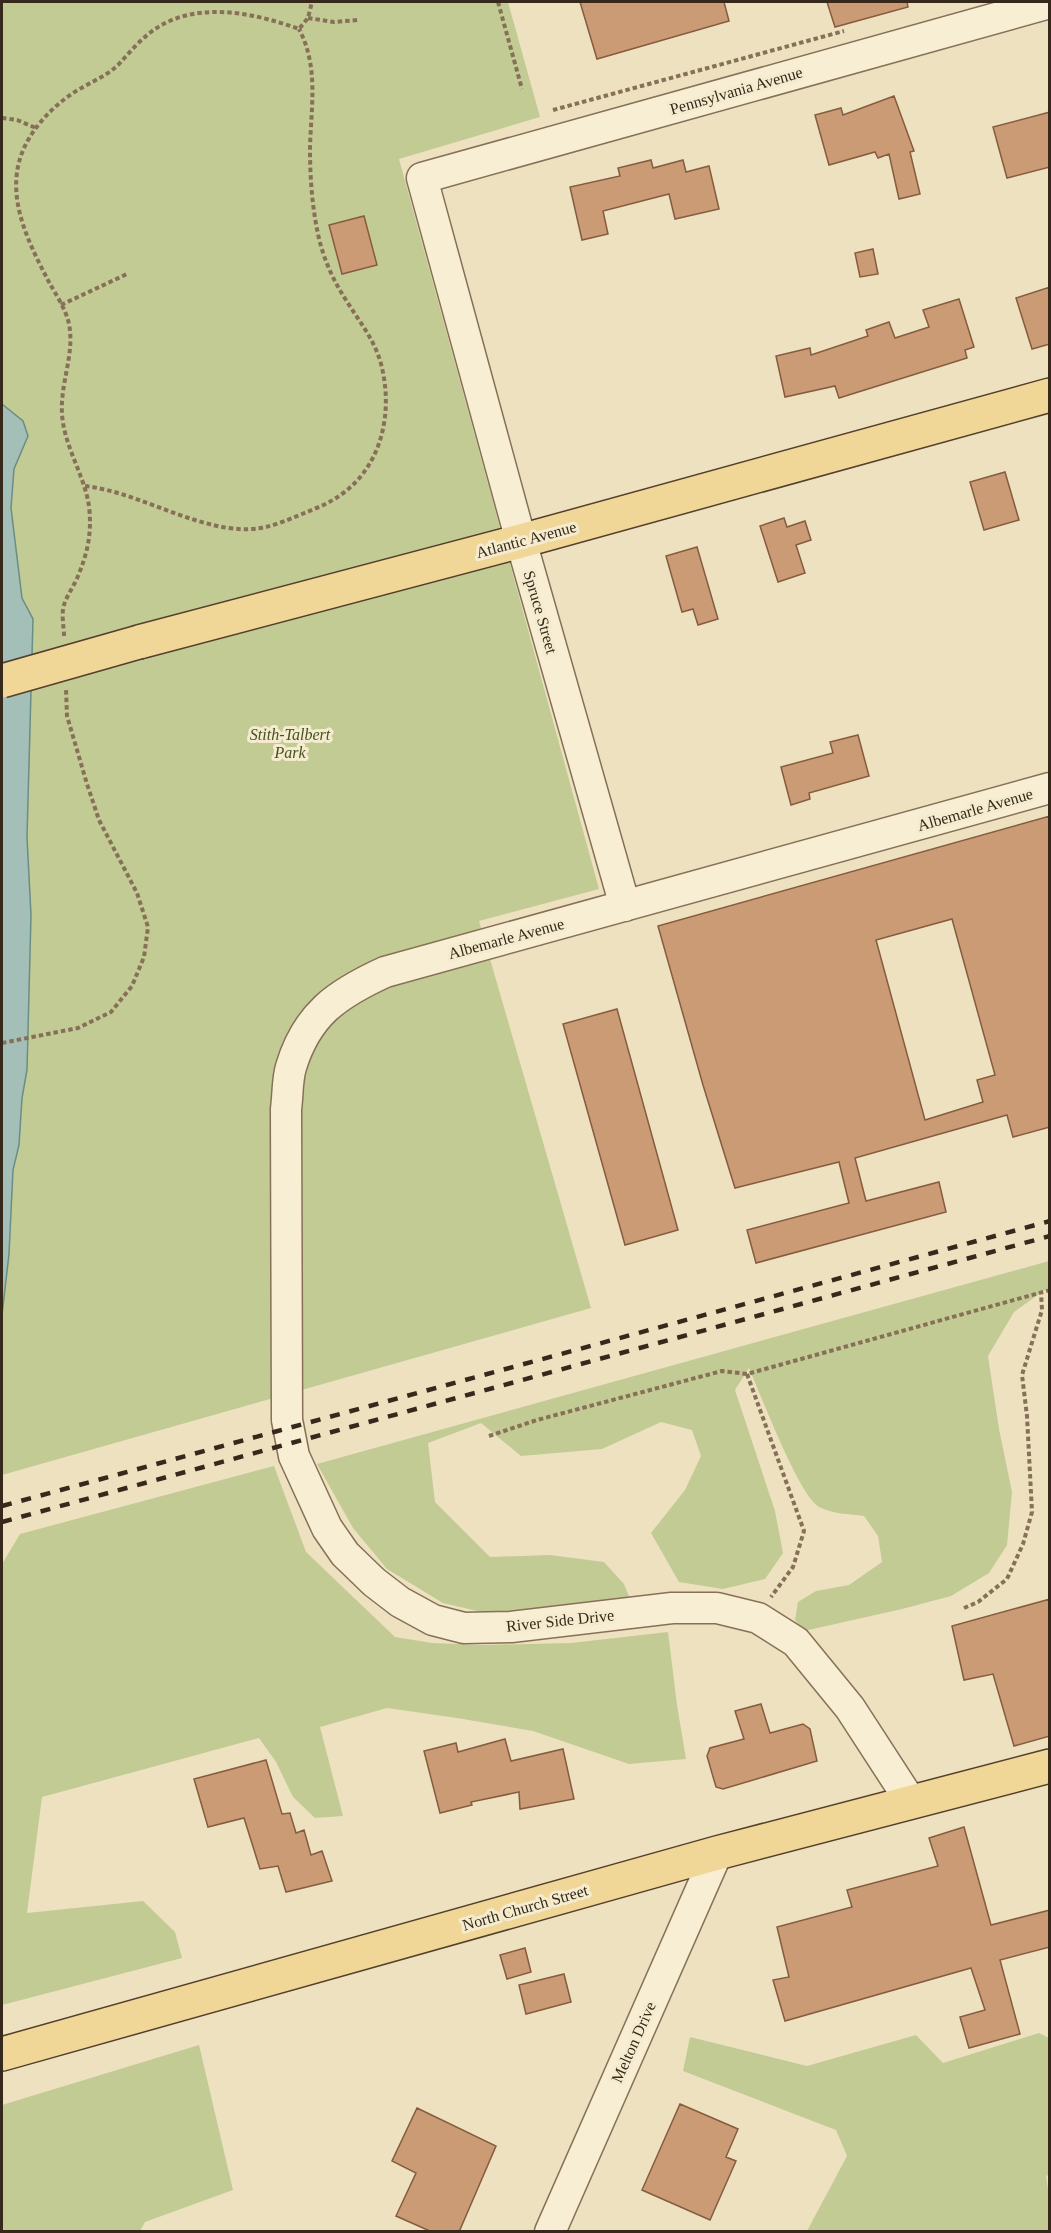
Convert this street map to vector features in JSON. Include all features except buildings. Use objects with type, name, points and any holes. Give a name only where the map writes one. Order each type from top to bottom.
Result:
[{"type":"main road","name":"Atlantic Avenue","points":[[2,681],[1050,395]]},
{"type":"main road","name":"North Church Street","points":[[2,2054],[717,1853],[1050,1766]]},
{"type":"street","name":"Pennsylvania Avenue","points":[[422,178],[1050,3]]},
{"type":"street","name":"Spruce Street","points":[[422,178],[521,541],[625,906]]},
{"type":"street","name":"Albemarle Avenue","points":[[286,1366],[286,1109],[291,1069],[302,1039],[314,1021],[344,993],[386,972],[1050,788]]},
{"type":"street","name":"River Side Drive","points":[[286,1366],[287,1420],[294,1456],[303,1480],[327,1528],[345,1554],[374,1582],[400,1602],[433,1620],[464,1628],[511,1627],[672,1608],[717,1608],[758,1618],[796,1642],[850,1708],[911,1802]]},
{"type":"street","name":"Melton Drive","points":[[550,2232],[717,1853]]},
{"type":"path","points":[[299,29],[308,18],[312,2]]},
{"type":"path","points":[[498,2],[522,88]]},
{"type":"path","points":[[64,639],[63,606],[78,576],[91,540],[89,506],[69,447],[62,416],[62,388],[70,352],[69,324],[27,235],[16,204],[15,176],[26,143],[46,115],[73,93],[112,71],[152,31],[173,19],[198,12],[225,11],[284,23],[299,29],[307,44],[314,93],[311,182],[318,234],[333,279],[376,346],[382,368],[386,418],[378,447],[363,476],[339,496],[274,525],[254,530],[226,527],[186,518],[108,489],[84,486]]},
{"type":"path","points":[[308,18],[334,22],[358,20]]},
{"type":"path","points":[[553,110],[849,30]]},
{"type":"path","points":[[2,118],[17,120],[36,128]]},
{"type":"path","points":[[61,305],[127,274]]},
{"type":"path","points":[[2,1043],[78,1028],[111,1012],[132,986],[144,957],[148,927],[137,893],[99,820],[67,716],[66,683]]},
{"type":"path","points":[[489,1436],[537,1420],[722,1371],[747,1374],[1050,1290]]},
{"type":"path","points":[[964,1608],[978,1602],[1007,1579],[1023,1544],[1032,1512],[1027,1416],[1022,1375],[1042,1310],[1041,1293]]},
{"type":"path","points":[[747,1374],[804,1531],[793,1567],[776,1592],[749,1616]]},
{"type":"green space","name":"Stith-Talbert Park","points":[[2,2],[508,2],[540,117],[399,159],[599,889],[479,921],[591,1308],[2,1475],[2,1315],[9,1254],[13,1170],[19,1145],[22,1098],[27,1070],[31,915],[27,837],[33,619],[22,598],[11,508],[14,469],[28,436],[10,410],[2,404]]},
{"type":"green space","points":[[1049,1261],[1049,1287],[1014,1312],[988,1356],[999,1429],[1012,1492],[1007,1545],[989,1573],[951,1596],[804,1631],[795,1620],[798,1602],[816,1591],[849,1585],[882,1562],[878,1536],[864,1516],[830,1511],[819,1507],[811,1499],[791,1465],[749,1368],[735,1390],[775,1511],[783,1553],[765,1579],[723,1589],[679,1582],[651,1533],[685,1490],[701,1456],[692,1430],[661,1422],[602,1449],[521,1456],[481,1423],[428,1443],[435,1502],[490,1557],[550,1555],[604,1562],[624,1584],[632,1604],[503,1617],[443,1603],[387,1569],[353,1528],[317,1464]]},
{"type":"green space","points":[[274,1466],[306,1552],[395,1637],[432,1643],[481,1645],[571,1643],[668,1632],[686,1759],[629,1764],[533,1731],[387,1708],[320,1727],[343,1816],[315,1818],[293,1797],[276,1762],[259,1738],[42,1797],[27,1913],[143,1901],[175,1932],[182,1958],[2,2005],[2,1564],[20,1534]]},
{"type":"green space","points":[[1039,2033],[1049,2038],[1050,2174],[1046,2176],[1049,2195],[1049,2231],[807,2231],[847,2156],[836,2130],[683,2071],[690,2037],[807,2066],[916,2035],[943,2063]]},
{"type":"green space","points":[[199,2045],[233,2190],[145,2222],[140,2231],[2,2231],[2,2105]]},
{"type":"water","points":[[2,404],[23,421],[28,436],[14,469],[11,508],[22,598],[33,619],[27,837],[31,915],[27,1070],[22,1098],[19,1145],[13,1170],[9,1254],[2,1315]]},
{"type":"railway","points":[[2,1506],[1050,1221]]},
{"type":"railway","points":[[2,1522],[1050,1236]]}]
